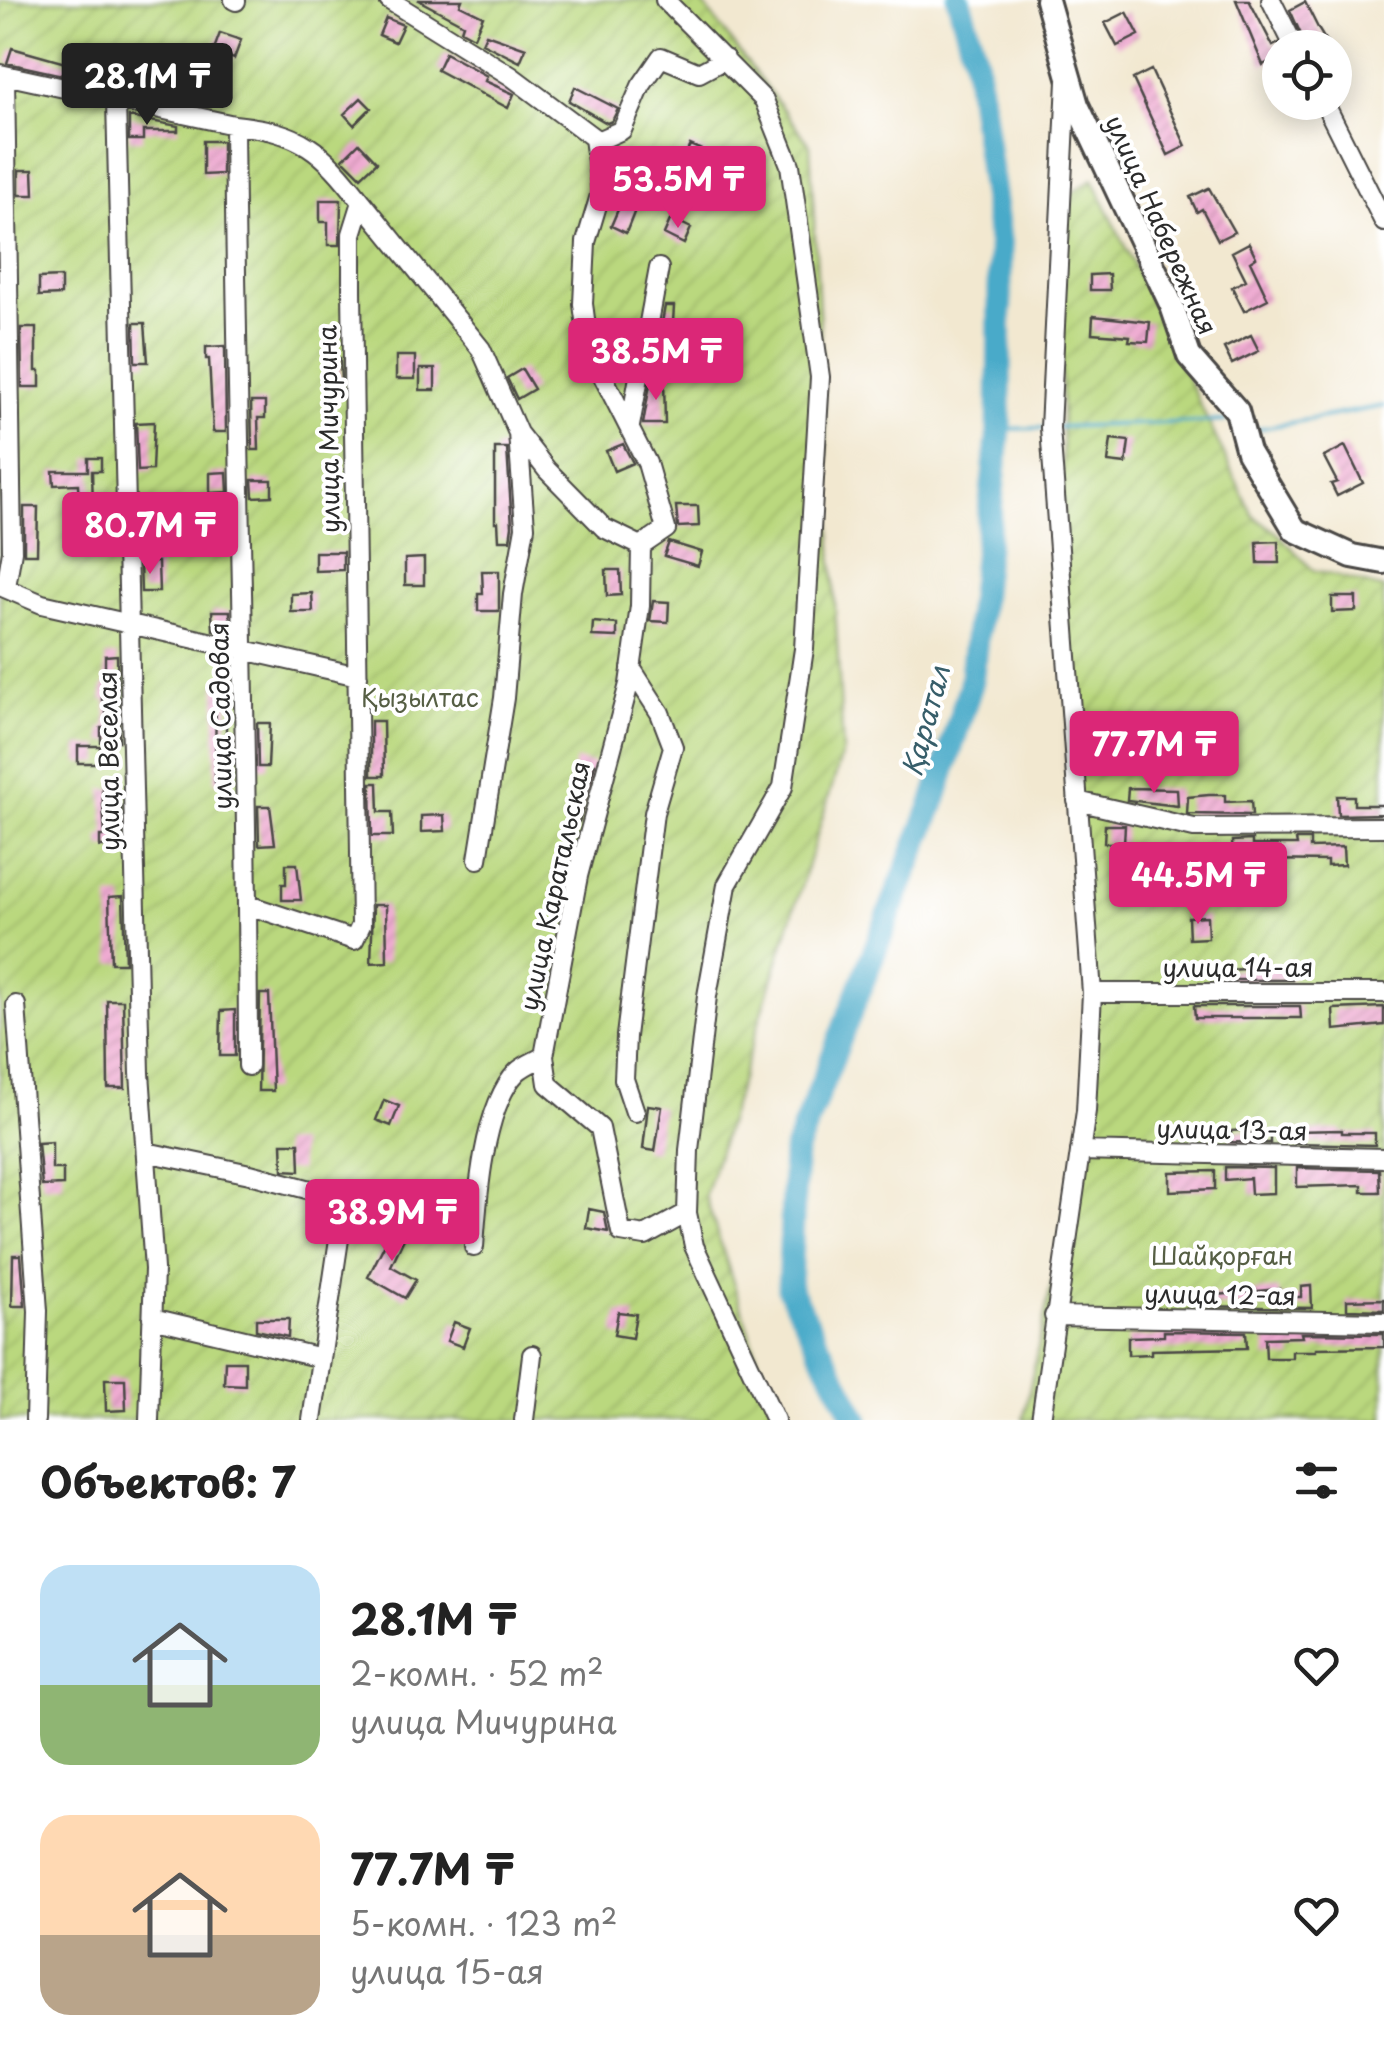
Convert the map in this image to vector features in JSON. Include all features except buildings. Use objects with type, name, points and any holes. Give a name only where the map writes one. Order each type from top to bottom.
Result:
[{"type":"street","points":[[358,676],[42,604],[3,586],[12,550],[2,75],[234,125],[274,129],[306,143],[341,176],[481,350],[518,433],[547,470],[604,528],[641,546],[666,529],[647,462],[589,349],[583,304],[586,242],[601,192],[594,138],[511,76],[389,0]]},
{"type":"street","points":[[665,0],[764,100],[790,164],[820,377],[804,650],[789,748],[782,787],[727,885],[707,996],[689,1150],[687,1213],[694,1246],[774,1420]]},
{"type":"street","name":"улица Набережная","points":[[1047,0],[1077,106],[1172,306],[1189,356],[1238,411],[1248,452],[1295,530],[1352,556],[1384,562]]},
{"type":"street","points":[[1271,0],[1286,30]]},
{"type":"street","points":[[595,142],[622,130],[641,86],[661,58],[699,73],[725,59]]},
{"type":"street","points":[[1042,1420],[1091,1047],[1092,993],[1050,408],[1068,65]]},
{"type":"street","name":"улица Веселая","points":[[116,101],[140,1073],[154,1269],[148,1420]]},
{"type":"street","points":[[1333,120],[1384,222]]},
{"type":"street","name":"улица Садовая","points":[[234,125],[238,473],[246,650],[248,1066]]},
{"type":"street","name":"улица Мичурина","points":[[248,905],[354,940],[361,925],[352,234],[362,202]]},
{"type":"street","points":[[630,426],[659,268]]},
{"type":"street","points":[[478,860],[504,698],[524,526],[518,433]]},
{"type":"street","name":"улица Каратальская","points":[[544,1056],[578,876],[631,668],[640,606],[641,546]]},
{"type":"street","points":[[631,668],[660,713],[674,746],[654,813],[626,1036],[624,1078],[636,1112]]},
{"type":"street","points":[[1077,801],[1194,828],[1384,827]]},
{"type":"street","name":"улица 14-ая","points":[[1092,993],[1384,994]]},
{"type":"street","points":[[16,1005],[38,1311],[35,1420]]},
{"type":"street","points":[[474,1247],[480,1174],[500,1100],[517,1071],[544,1056],[548,1084],[600,1128],[621,1232],[645,1236],[687,1213]]},
{"type":"street","name":"улица 13-ая","points":[[1080,1151],[1384,1158]]},
{"type":"street","points":[[146,1152],[345,1200],[312,1420]]},
{"type":"street","name":"улица 12-ая","points":[[1054,1316],[1384,1322]]},
{"type":"street","points":[[152,1318],[321,1358]]},
{"type":"street","points":[[524,1420],[532,1356]]},
{"type":"green space","name":"Қызылтас","points":[[0,0],[700,0],[810,145],[843,751],[705,1196],[778,1420],[0,1420]]},
{"type":"green space","name":"Шайқорған","points":[[1093,179],[1253,516],[1276,532],[1313,570],[1384,589],[1384,1420],[1023,1420],[1096,1070],[1065,650],[1059,202]]},
{"type":"waterway","name":"Қаратал","points":[[857,1420],[789,1289],[795,1152],[934,801],[971,684],[999,429],[1000,247],[975,57],[959,0]]},
{"type":"waterway","points":[[1257,429],[1384,406]]},
{"type":"waterway","points":[[1055,427],[1225,421]]},
{"type":"waterway","points":[[999,429],[1046,428]]}]
